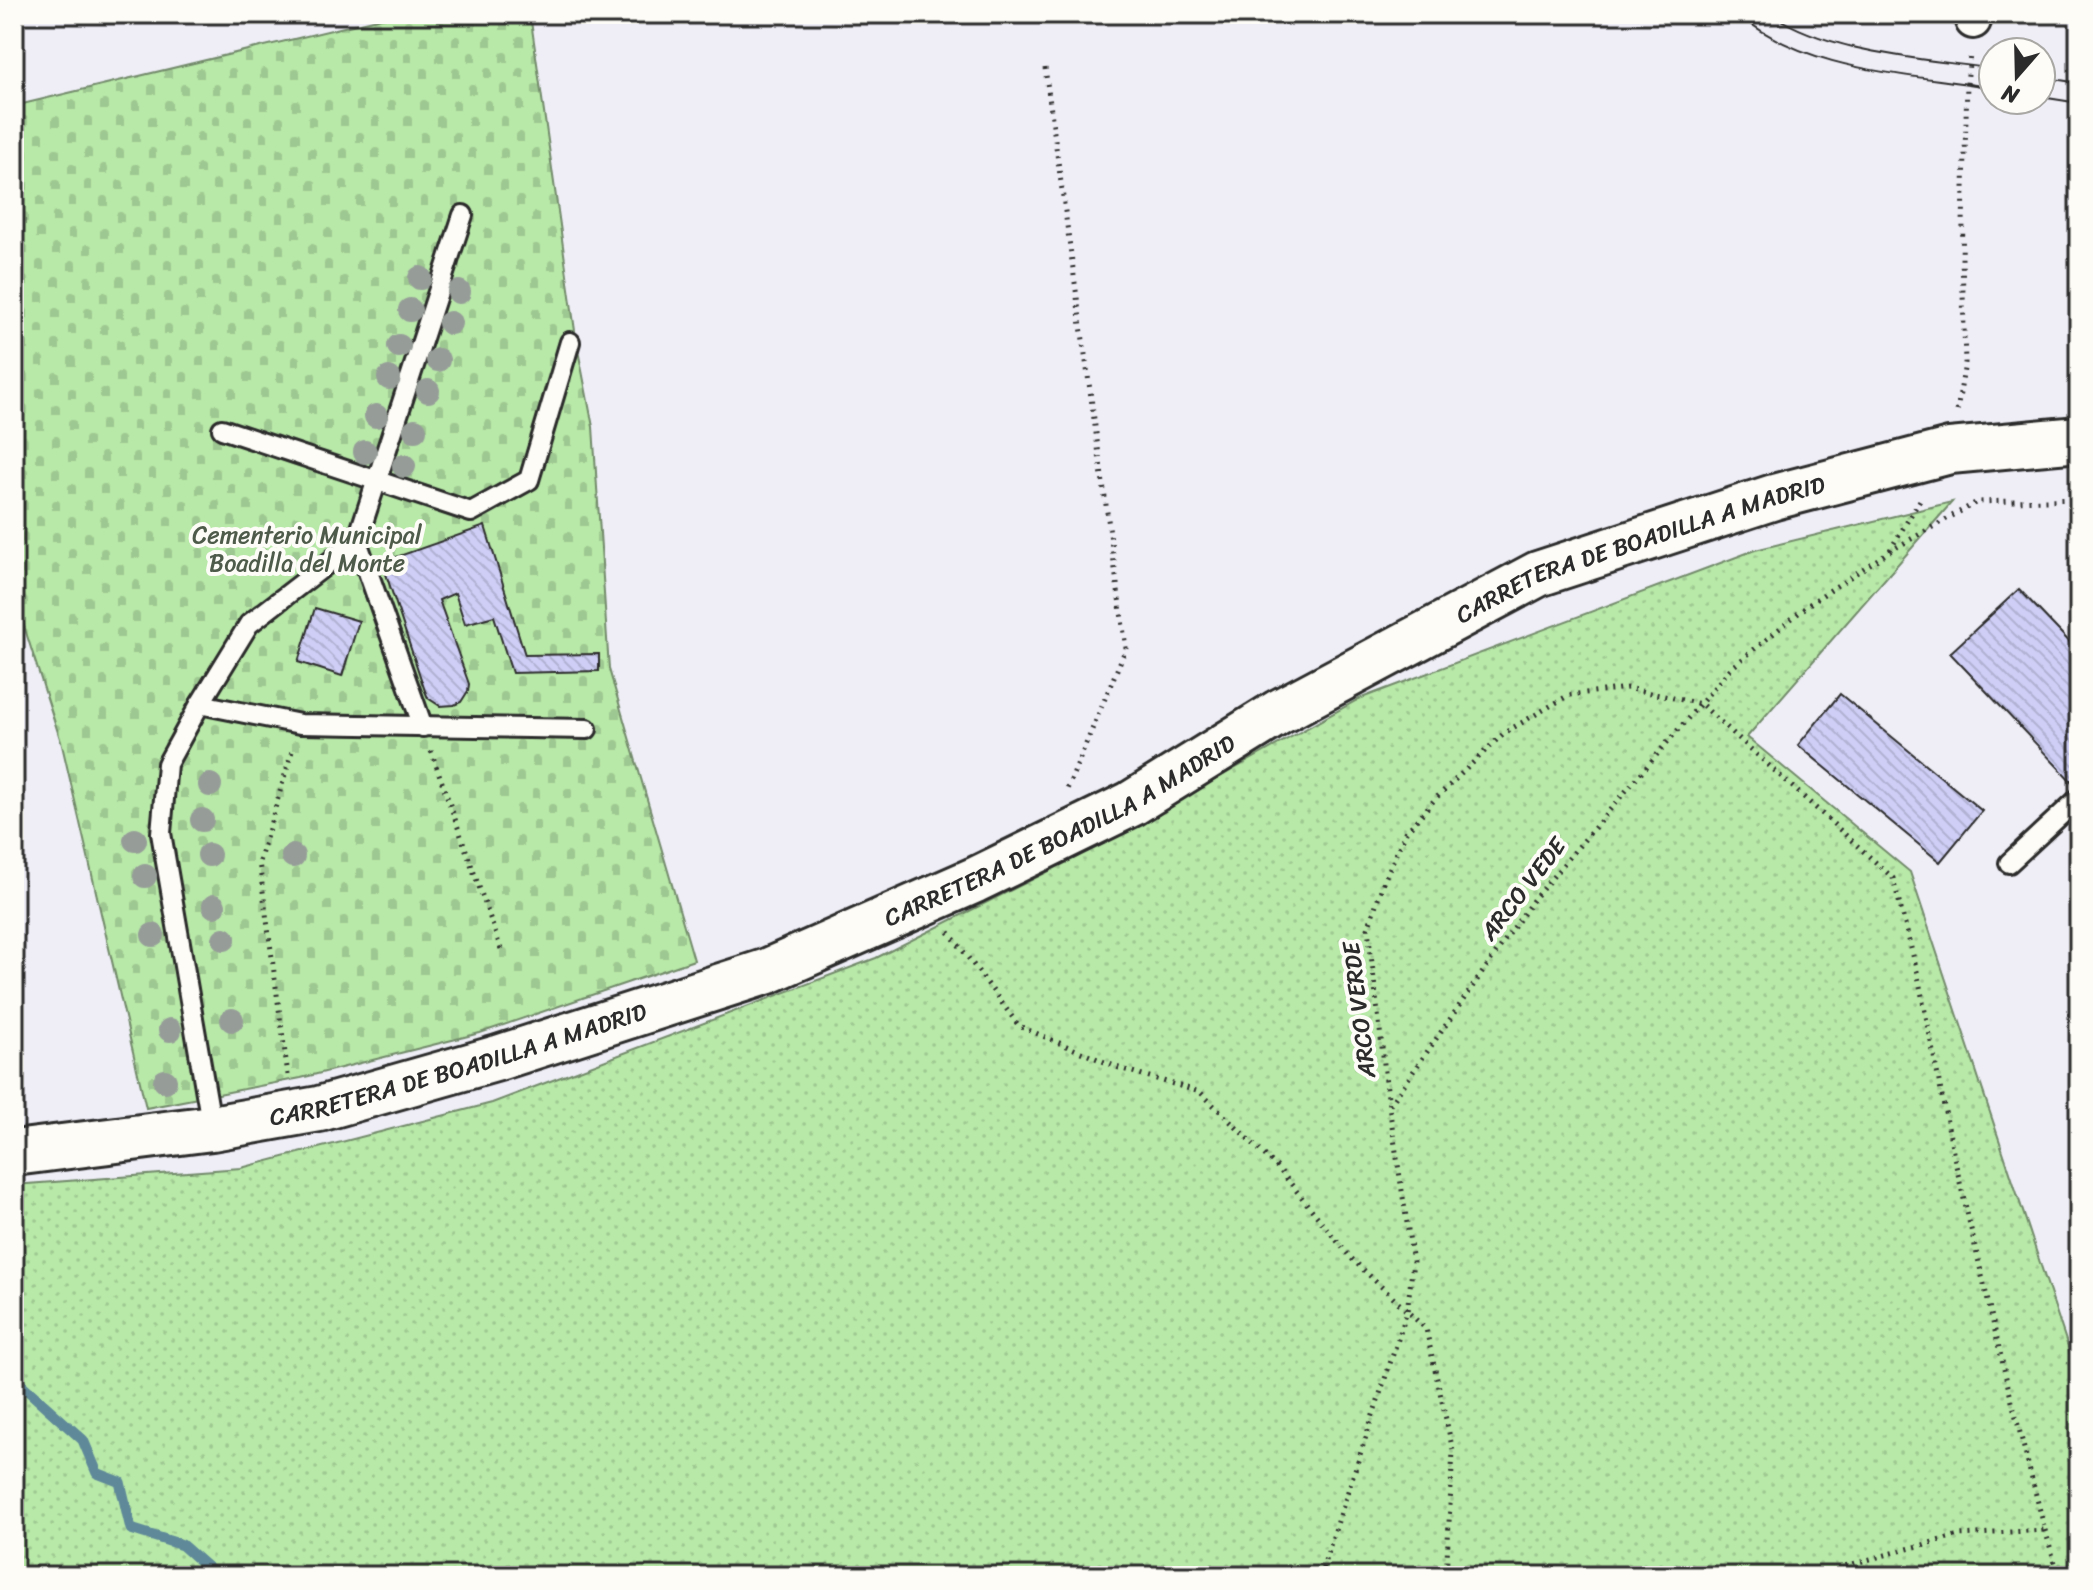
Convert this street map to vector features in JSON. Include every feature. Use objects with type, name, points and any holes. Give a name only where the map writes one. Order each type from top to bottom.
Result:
[{"type":"street","name":"CARRETERA DE BOADILLA A MADRID","points":[[14,1153],[212,1128],[319,1109],[498,1058],[768,971],[1042,848],[1131,804],[1279,712],[1538,574],[1774,497],[1950,451],[2079,439]]},
{"type":"lane","points":[[212,1128],[161,833],[167,764],[249,624],[357,541],[463,215]]},
{"type":"lane","points":[[222,429],[471,512],[529,480],[570,342]]},
{"type":"lane","points":[[357,541],[423,727]]},
{"type":"lane","points":[[200,704],[300,724],[587,729]]},
{"type":"lane","points":[[2009,863],[2079,798]]},
{"type":"path","points":[[1950,451],[1965,363],[1962,258],[1967,84],[1974,18]]},
{"type":"path","points":[[1042,848],[1126,648],[1045,68]]},
{"type":"path","points":[[2059,1576],[2008,1386],[1954,1157],[1917,971],[1893,878],[1701,704],[1729,670],[1812,602],[1890,551],[1977,502],[2079,499]]},
{"type":"path","name":"ARCO VERDE","points":[[1320,1576],[1407,1312],[1413,1262],[1389,1106],[1368,929],[1383,883],[1406,832],[1436,798],[1504,733],[1569,695],[1627,688],[1701,704]]},
{"type":"path","name":"ARCO VEDE","points":[[1389,1106],[1533,900],[1701,704]]},
{"type":"path","points":[[293,1114],[259,862],[300,724]]},
{"type":"path","points":[[423,727],[502,952]]},
{"type":"path","points":[[946,928],[1019,1026],[1119,1068],[1200,1092],[1278,1168],[1350,1257],[1426,1329],[1453,1451],[1446,1576]]},
{"type":"path","points":[[1838,1576],[1841,1567],[1959,1535],[2045,1530]]},
{"type":"green space","name":"Cementerio Municipal Boadilla del Monte","points":[[398,14],[530,14],[577,345],[593,427],[609,669],[694,960],[480,1033],[301,1078],[146,1108],[62,745],[14,595],[14,106]]},
{"type":"green space","points":[[1952,502],[1747,737],[1910,872],[2079,1380],[2079,1576],[14,1576],[14,1185],[241,1168],[492,1103],[876,958],[1075,858],[1359,699],[1755,550]]},
{"type":"building","points":[[485,526],[525,655],[599,654],[599,671],[512,673],[494,616],[465,624],[455,593],[439,600],[469,684],[461,702],[440,706],[428,698],[425,691],[382,562]]},
{"type":"building","points":[[2019,589],[2079,652],[2079,779],[2074,784],[1950,653]]},
{"type":"building","points":[[315,608],[359,621],[342,676],[298,662]]},
{"type":"building","points":[[1840,694],[1982,811],[1940,862],[1798,745]]},
{"type":"waterway","points":[[14,1378],[83,1440],[97,1473],[120,1482],[131,1529],[182,1545],[217,1576]]},
{"type":"tram line","points":[[1738,14],[1766,34],[1827,59],[1893,74],[1977,86]]},
{"type":"tram line","points":[[1771,14],[1821,38],[1849,46],[1977,67]]},
{"type":"tram line","points":[[2057,80],[2079,83]]},
{"type":"tram line","points":[[2057,100],[2079,103]]}]
